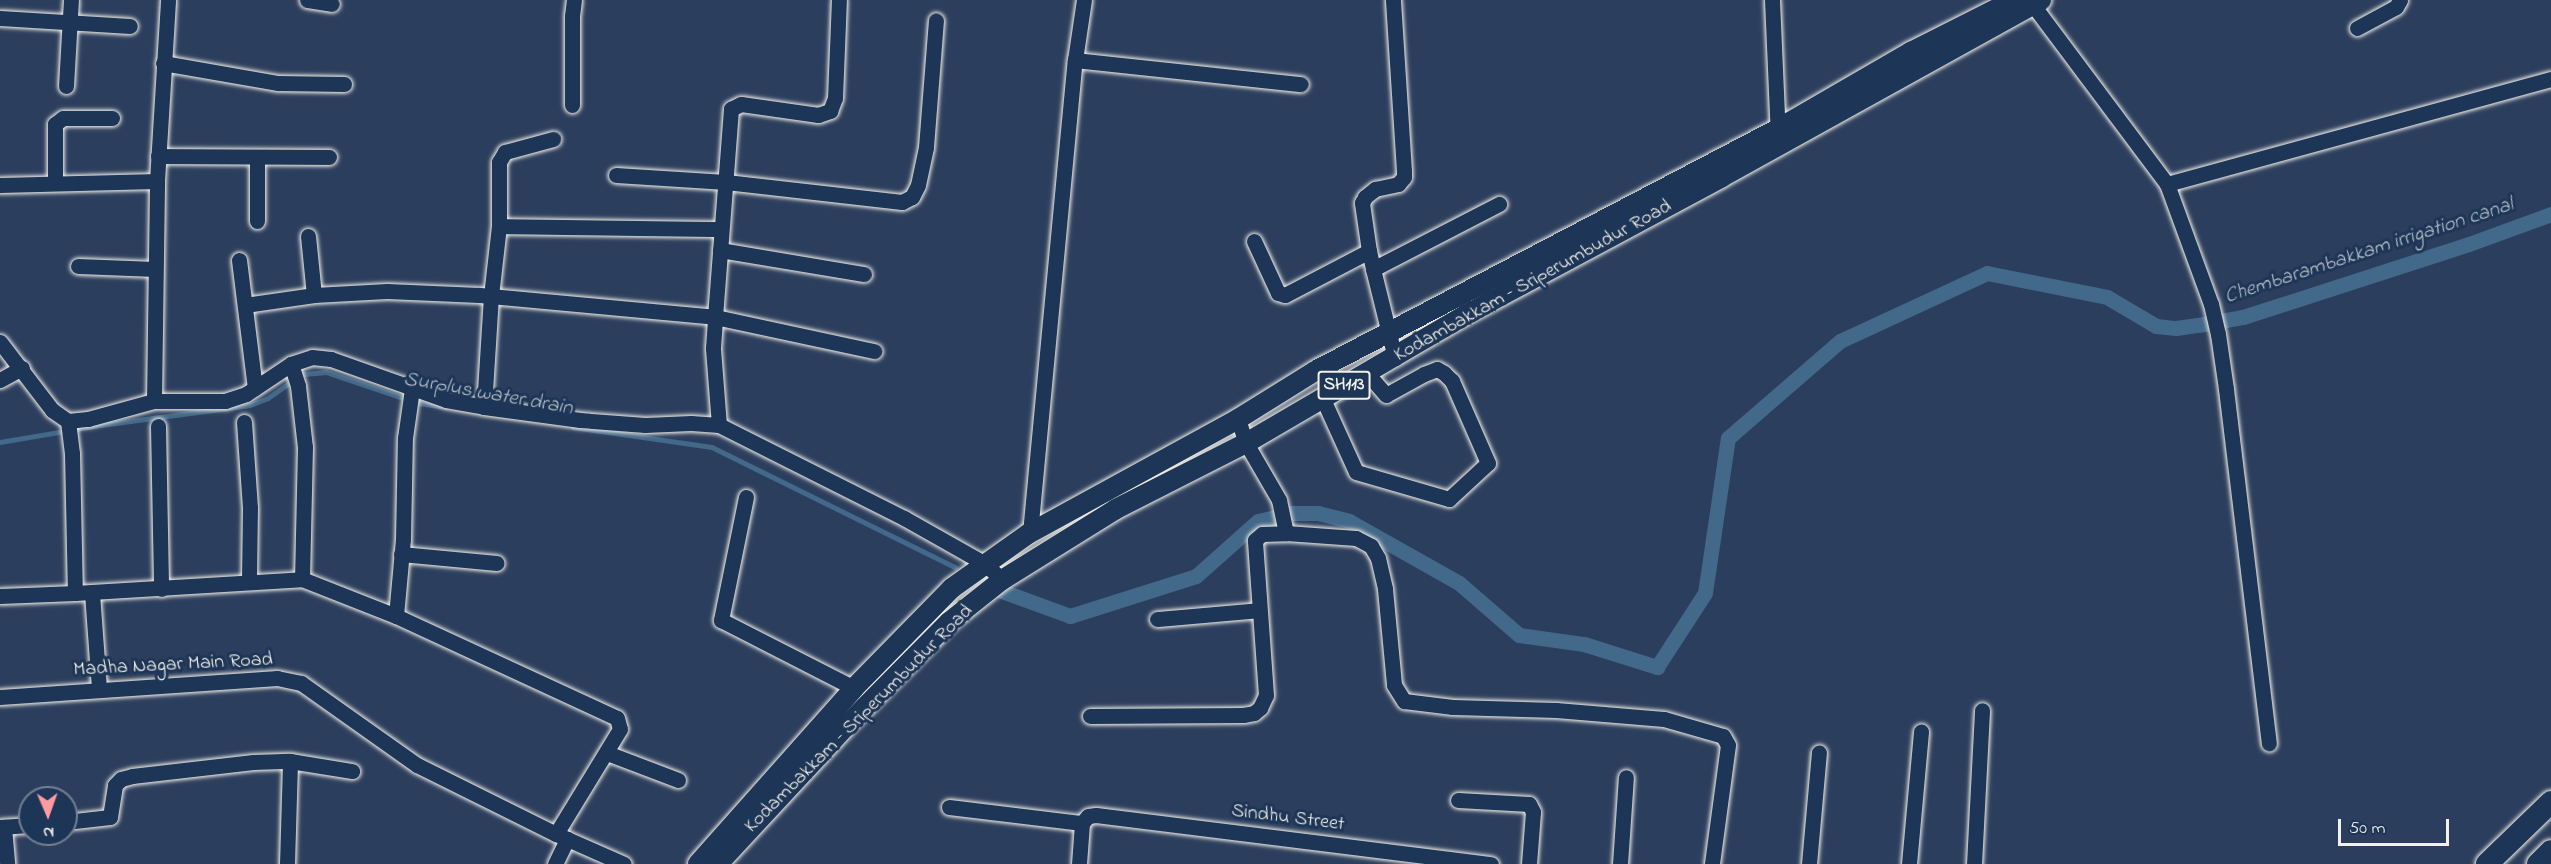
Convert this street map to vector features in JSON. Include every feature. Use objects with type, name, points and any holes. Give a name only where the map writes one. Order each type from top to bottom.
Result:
[{"type":"highway","points":[[2487,864],[2551,802]]},
{"type":"highway","points":[[2538,864],[2551,851]]},
{"type":"main road","name":"Kodambakkam – Sriperumbudur Road","points":[[699,864],[854,688],[952,588],[984,563],[1030,533],[1238,419],[1315,371],[1778,136],[2031,1]]},
{"type":"main road","name":"Kodambakkam – Sriperumbudur Road","points":[[718,864],[847,725],[949,622],[1002,579],[1116,509],[1246,443],[1467,314],[1722,177],[1778,136]]},
{"type":"street","points":[[66,86],[71,0]]},
{"type":"street","points":[[154,401],[157,181],[168,0]]},
{"type":"street","points":[[307,0],[332,4]]},
{"type":"street","points":[[572,105],[574,0]]},
{"type":"street","points":[[719,425],[713,348],[730,115],[735,105],[818,115],[830,111],[833,106],[839,0]]},
{"type":"street","points":[[1030,533],[1075,60],[1084,0]]},
{"type":"street","points":[[1393,0],[1404,177],[1398,184],[1375,189],[1365,197],[1362,203],[1369,251],[1395,358]]},
{"type":"street","points":[[1767,0],[1772,0],[1778,136]]},
{"type":"street","points":[[2357,28],[2396,8],[2400,0]]},
{"type":"street","points":[[2031,1],[2167,184],[2211,304],[2218,334],[2269,743]]},
{"type":"street","points":[[0,18],[130,26]]},
{"type":"street","points":[[616,175],[726,182],[902,202],[912,197],[918,185],[926,147],[936,20]]},
{"type":"street","points":[[1075,60],[1301,84]]},
{"type":"street","points":[[163,63],[278,83],[344,84]]},
{"type":"street","points":[[2167,184],[2551,79]]},
{"type":"street","points":[[55,183],[56,123],[63,118],[112,118]]},
{"type":"street","points":[[484,407],[491,296],[499,226],[498,171],[501,156],[505,152],[553,139]]},
{"type":"street","points":[[158,156],[329,157]]},
{"type":"street","points":[[257,158],[257,221]]},
{"type":"street","points":[[0,185],[157,181]]},
{"type":"street","points":[[1373,269],[1499,204]]},
{"type":"street","points":[[499,226],[722,229]]},
{"type":"street","points":[[308,236],[314,296]]},
{"type":"street","points":[[1254,241],[1278,293],[1282,295],[1369,251]]},
{"type":"street","points":[[720,250],[864,274]]},
{"type":"street","points":[[239,260],[255,388]]},
{"type":"street","points":[[78,266],[155,269]]},
{"type":"street","points":[[245,305],[314,296],[387,291],[491,296],[715,316],[874,351]]},
{"type":"street","points":[[0,342],[22,368],[51,410],[69,428],[75,593]]},
{"type":"street","points":[[69,428],[88,419],[154,401],[225,401],[294,374],[312,357],[331,359],[411,397],[580,420],[645,425],[691,423],[719,425],[904,518],[984,563],[1002,579]]},
{"type":"street","points":[[0,380],[22,368]]},
{"type":"street","points":[[1322,397],[1356,472],[1449,499],[1488,463],[1452,381],[1444,373],[1437,369],[1386,395],[1367,373]]},
{"type":"street","points":[[294,374],[305,447],[302,579]]},
{"type":"street","points":[[396,616],[401,554],[405,438],[411,397]]},
{"type":"street","points":[[1238,419],[1246,443],[1279,500],[1285,529]]},
{"type":"street","points":[[244,422],[249,508],[249,580]]},
{"type":"street","points":[[158,426],[161,589]]},
{"type":"street","points":[[746,497],[721,620],[854,688]]},
{"type":"street","points":[[1090,716],[1254,713],[1260,708],[1266,695],[1255,540],[1262,534],[1285,529],[1356,538],[1371,546],[1378,558],[1384,589],[1394,685],[1404,701],[1453,707],[1556,710],[1664,718],[1723,736],[1728,746],[1712,864]]},
{"type":"street","points":[[401,554],[497,563]]},
{"type":"street","points":[[0,596],[92,593],[249,580],[302,579],[396,616],[613,714],[620,723],[620,729],[562,837],[555,864]]},
{"type":"street","points":[[92,593],[99,688]]},
{"type":"street","points":[[1157,619],[1259,610]]},
{"type":"street","name":"Madha Nagar Main Road","points":[[0,697],[99,688],[277,678],[301,683],[417,765],[562,837],[624,864]]},
{"type":"street","points":[[1974,864],[1982,710]]},
{"type":"street","points":[[1909,864],[1921,732]]},
{"type":"street","points":[[1809,864],[1819,752]]},
{"type":"street","points":[[607,753],[678,780]]},
{"type":"street","points":[[287,864],[290,761]]},
{"type":"street","points":[[78,821],[110,817],[115,785],[121,779],[253,762],[290,761],[351,771]]},
{"type":"street","points":[[1620,864],[1626,777]]},
{"type":"street","points":[[1458,801],[1529,804],[1533,812],[1529,864]]},
{"type":"street","points":[[949,807],[1083,824],[1079,864]]},
{"type":"street","name":"Sindhu Street","points":[[1083,824],[1088,816],[1096,815],[1491,864]]},
{"type":"street","points":[[7,864],[2,827],[18,826]]},
{"type":"waterway","name":"Chembarambakkam irrigation canal","points":[[996,589],[1070,616],[1196,576],[1258,521],[1292,513],[1318,513],[1349,521],[1459,583],[1519,635],[1584,644],[1657,667],[1705,593],[1728,438],[1840,341],[1987,273],[2107,297],[2156,326],[2176,328],[2243,317],[2469,244],[2551,214]]},
{"type":"waterway","name":"Surplus water drain","points":[[299,376],[326,372],[418,403],[446,407]]},
{"type":"waterway","name":"Surplus water drain","points":[[0,442],[101,425],[250,405],[268,398],[292,381]]},
{"type":"waterway","name":"Surplus water drain","points":[[573,427],[712,447],[955,567]]}]
